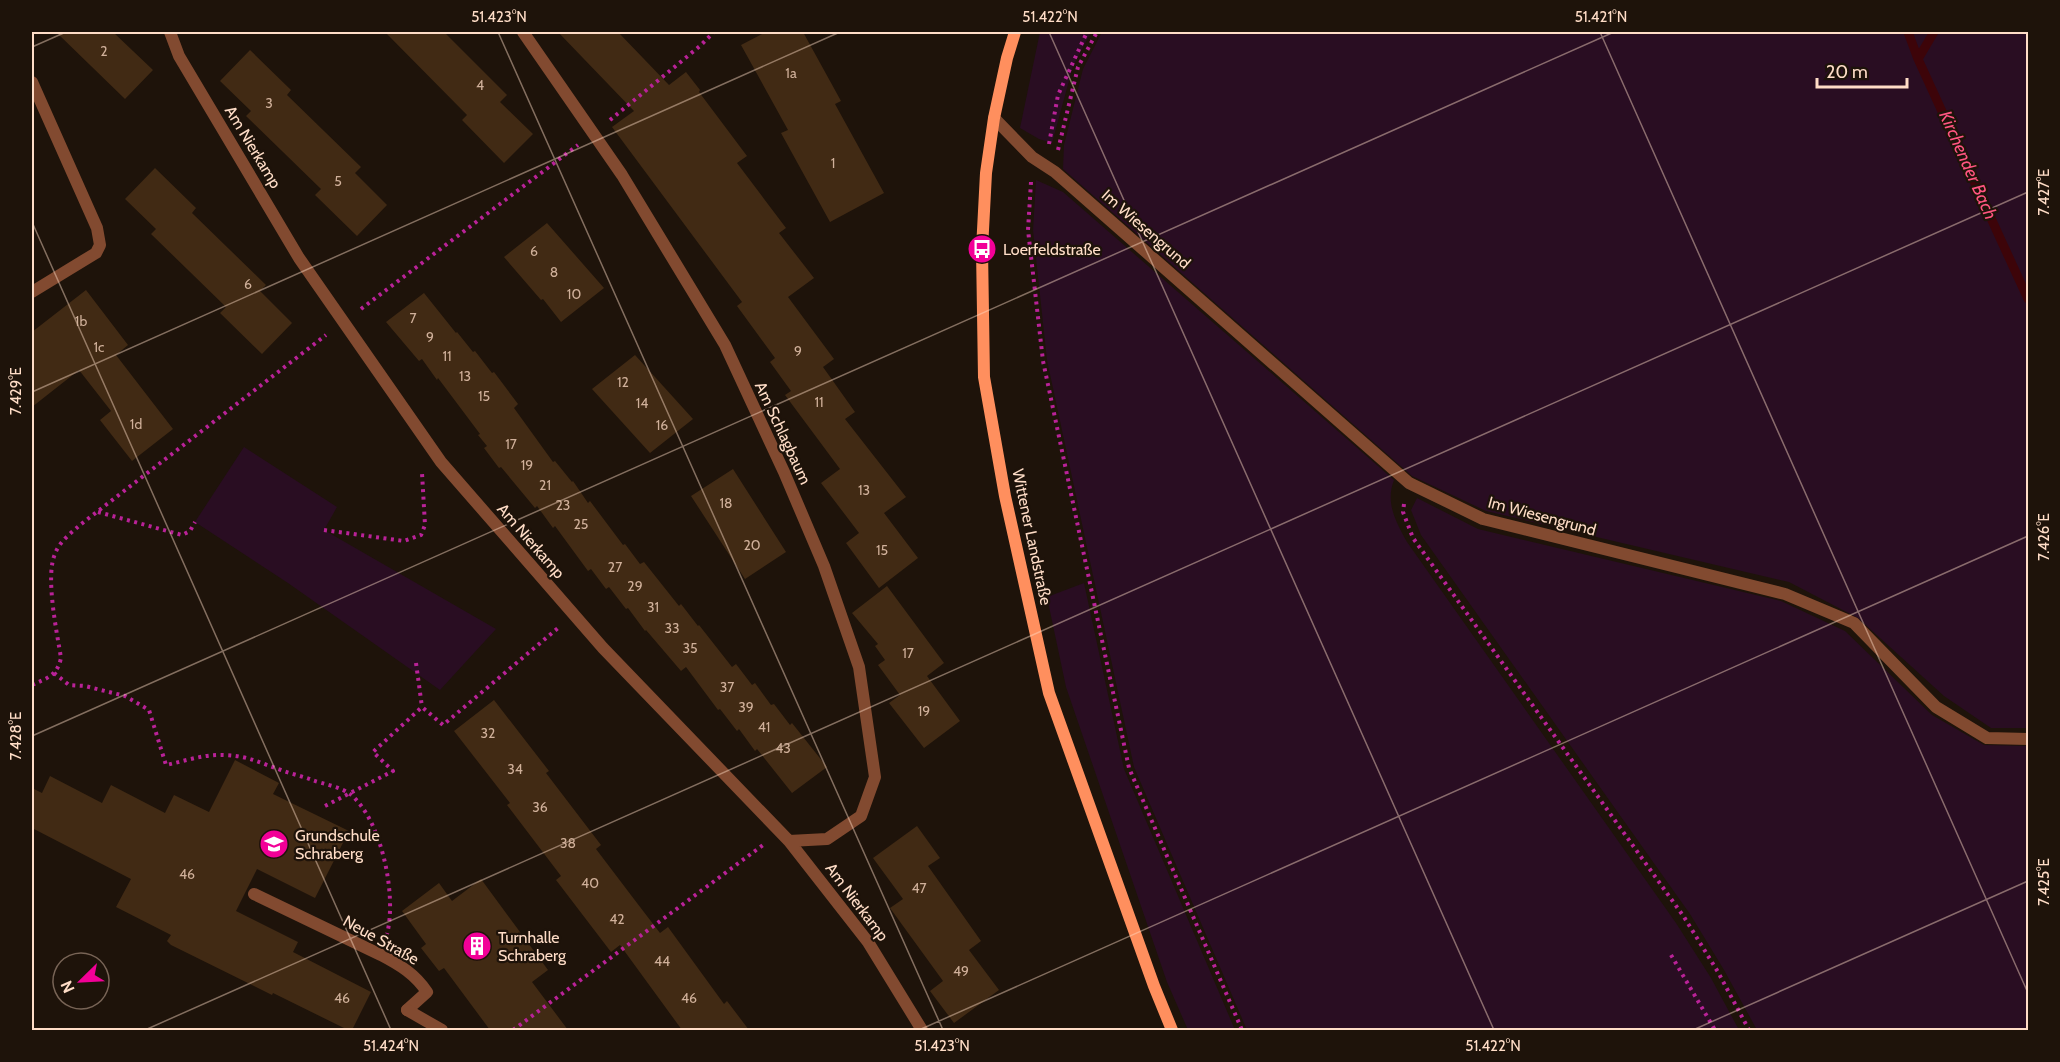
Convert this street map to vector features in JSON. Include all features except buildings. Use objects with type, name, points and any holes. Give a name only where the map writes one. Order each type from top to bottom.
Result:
[{"type":"main road","name":"Wittener Landstraße","points":[[1015,32],[994,118],[986,172],[982,249],[984,377],[1005,496],[1049,693],[1154,986],[1172,1030]]},
{"type":"street","name":"Am Nierkamp","points":[[170,32],[179,56],[299,258],[441,462],[573,615],[785,836],[868,942],[922,1030]]},
{"type":"street","name":"Am Schlagbaum","points":[[524,32],[622,175],[725,345],[784,472],[824,566],[859,667],[875,777],[861,816],[827,839],[785,836]]},
{"type":"street","points":[[32,82],[97,228],[100,245],[96,253],[32,292]]},
{"type":"street","name":"Im Wiesengrund","points":[[994,118],[1032,157],[1050,168],[1409,483],[1483,519],[1785,594],[1854,622],[1936,707],[1987,738],[2028,739]]},
{"type":"street","name":"Neue Straße","points":[[254,894],[400,965],[417,978],[427,992],[407,1010],[442,1030]]},
{"type":"path","points":[[1050,168],[1058,95],[1087,32]]},
{"type":"path","points":[[1050,168],[1078,67],[1096,32]]},
{"type":"path","points":[[1032,157],[1028,230],[1043,361],[1129,768],[1242,1030]]},
{"type":"path","points":[[324,530],[404,541],[421,535],[425,525],[422,477],[425,439]]},
{"type":"path","points":[[1409,483],[1404,493],[1404,512],[1413,538],[1684,917],[1718,972],[1749,1030]]},
{"type":"path","points":[[98,512],[182,535],[190,531],[195,522]]},
{"type":"path","points":[[416,663],[422,707],[443,725],[573,615]]},
{"type":"path","points":[[54,673],[69,685],[85,686],[125,696],[149,710],[166,765],[192,758],[223,755],[253,758],[279,770],[349,793],[365,811],[380,839],[387,876],[391,920],[381,956]]},
{"type":"path","points":[[325,806],[393,771],[373,752],[422,707]]},
{"type":"path","points":[[513,1030],[785,836]]},
{"type":"path","points":[[1671,954],[1715,1030]]},
{"type":"shaded area","points":[[1040,32],[1091,32],[1073,66],[1052,143],[1039,139],[1020,128]]},
{"type":"shaded area","points":[[1102,32],[2028,32],[2028,728],[1991,728],[1944,696],[1858,618],[1789,582],[1486,511],[1412,476],[1063,169],[1064,145],[1083,69]]},
{"type":"shaded area","points":[[1036,180],[1063,192],[1394,480],[1391,504],[1407,542],[1676,923],[1711,978],[1739,1030],[1247,1030],[1134,767],[1047,360],[1033,230]]},
{"type":"shaded area","points":[[244,447],[337,507],[324,530],[496,629],[440,690],[288,583],[195,522]]},
{"type":"shaded area","points":[[1417,498],[1478,529],[1781,601],[1845,631],[1932,715],[1984,745],[2028,746],[2028,1030],[1757,1030],[1690,914],[1421,535],[1411,510]]},
{"type":"shaded area","points":[[1084,583],[1124,769],[1235,1030],[1188,1030],[1167,982],[1066,687],[1047,597]]},
{"type":"waterway","name":"Kirchender Bach","points":[[1908,32],[1918,59],[2028,299]]},
{"type":"waterway","points":[[1918,59],[1934,32]]},
{"type":"place","name":"Loerfeldstraße","points":[[982,249]]},
{"type":"place","name":"Grundschule Schraberg","points":[[274,844]]},
{"type":"place","name":"Turnhalle Schraberg","points":[[477,946]]}]
